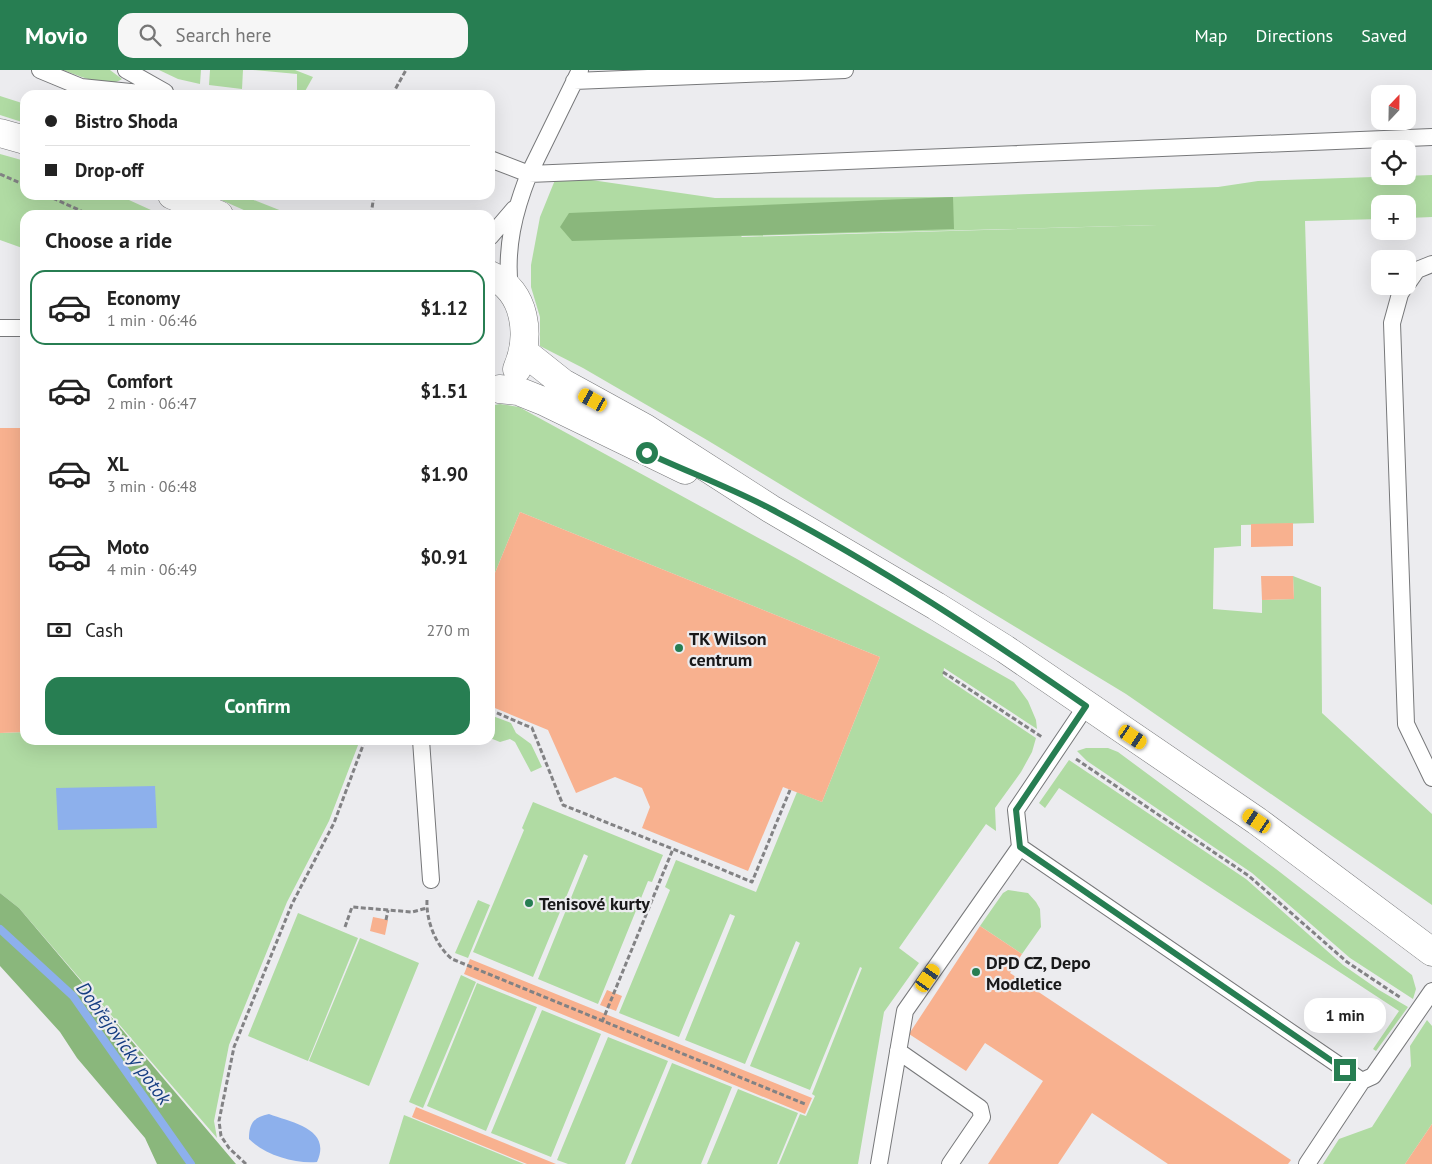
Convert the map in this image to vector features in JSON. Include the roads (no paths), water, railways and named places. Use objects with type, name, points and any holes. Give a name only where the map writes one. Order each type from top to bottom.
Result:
[{"type":"main road","points":[[0,133],[20,139]]},
{"type":"main road","points":[[176,200],[194,210]]},
{"type":"main road","points":[[184,200],[208,210]]},
{"type":"main road","points":[[495,392],[515,372],[524,352],[526,329],[521,309],[500,283]]},
{"type":"main road","points":[[524,352],[563,383],[645,428],[771,509],[936,606],[1257,821],[1432,952]]},
{"type":"main road","points":[[495,392],[518,391],[543,401],[629,445],[771,509]]},
{"type":"lane","points":[[40,70],[81,87],[111,90]]},
{"type":"lane","points":[[126,70],[161,90]]},
{"type":"lane","points":[[500,283],[516,208],[529,174],[577,76],[845,70]]},
{"type":"lane","points":[[495,162],[529,174],[1432,137]]},
{"type":"lane","points":[[495,231],[516,208]]},
{"type":"lane","points":[[1416,271],[1432,264]]},
{"type":"lane","points":[[1400,295],[1392,323],[1406,724],[1432,778]]},
{"type":"lane","points":[[0,328],[20,328]]},
{"type":"lane","points":[[879,1164],[905,1011],[1020,847],[1016,810],[1057,746],[1086,706]]},
{"type":"lane","points":[[421,745],[430,880]]},
{"type":"lane","points":[[1020,847],[1362,1081]]},
{"type":"lane","points":[[1307,1164],[1362,1081],[1373,1076],[1432,991]]},
{"type":"lane","points":[[898,1051],[980,1108],[982,1117],[950,1164]]},
{"type":"water","points":[[155,786],[157,828],[58,830],[56,788]]},
{"type":"water","points":[[269,1114],[299,1124],[315,1135],[319,1142],[320,1151],[317,1162],[299,1162],[272,1154],[263,1150],[249,1139],[253,1122]]},
{"type":"waterway","name":"Dobřejovický potok","points":[[0,929],[73,996],[191,1164]]},
{"type":"place","name":"TK Wilson centrum","points":[[679,648]]},
{"type":"place","name":"Tenisové kurty","points":[[529,903]]},
{"type":"place","name":"DPD CZ, Depo Modletice","points":[[976,972]]}]
